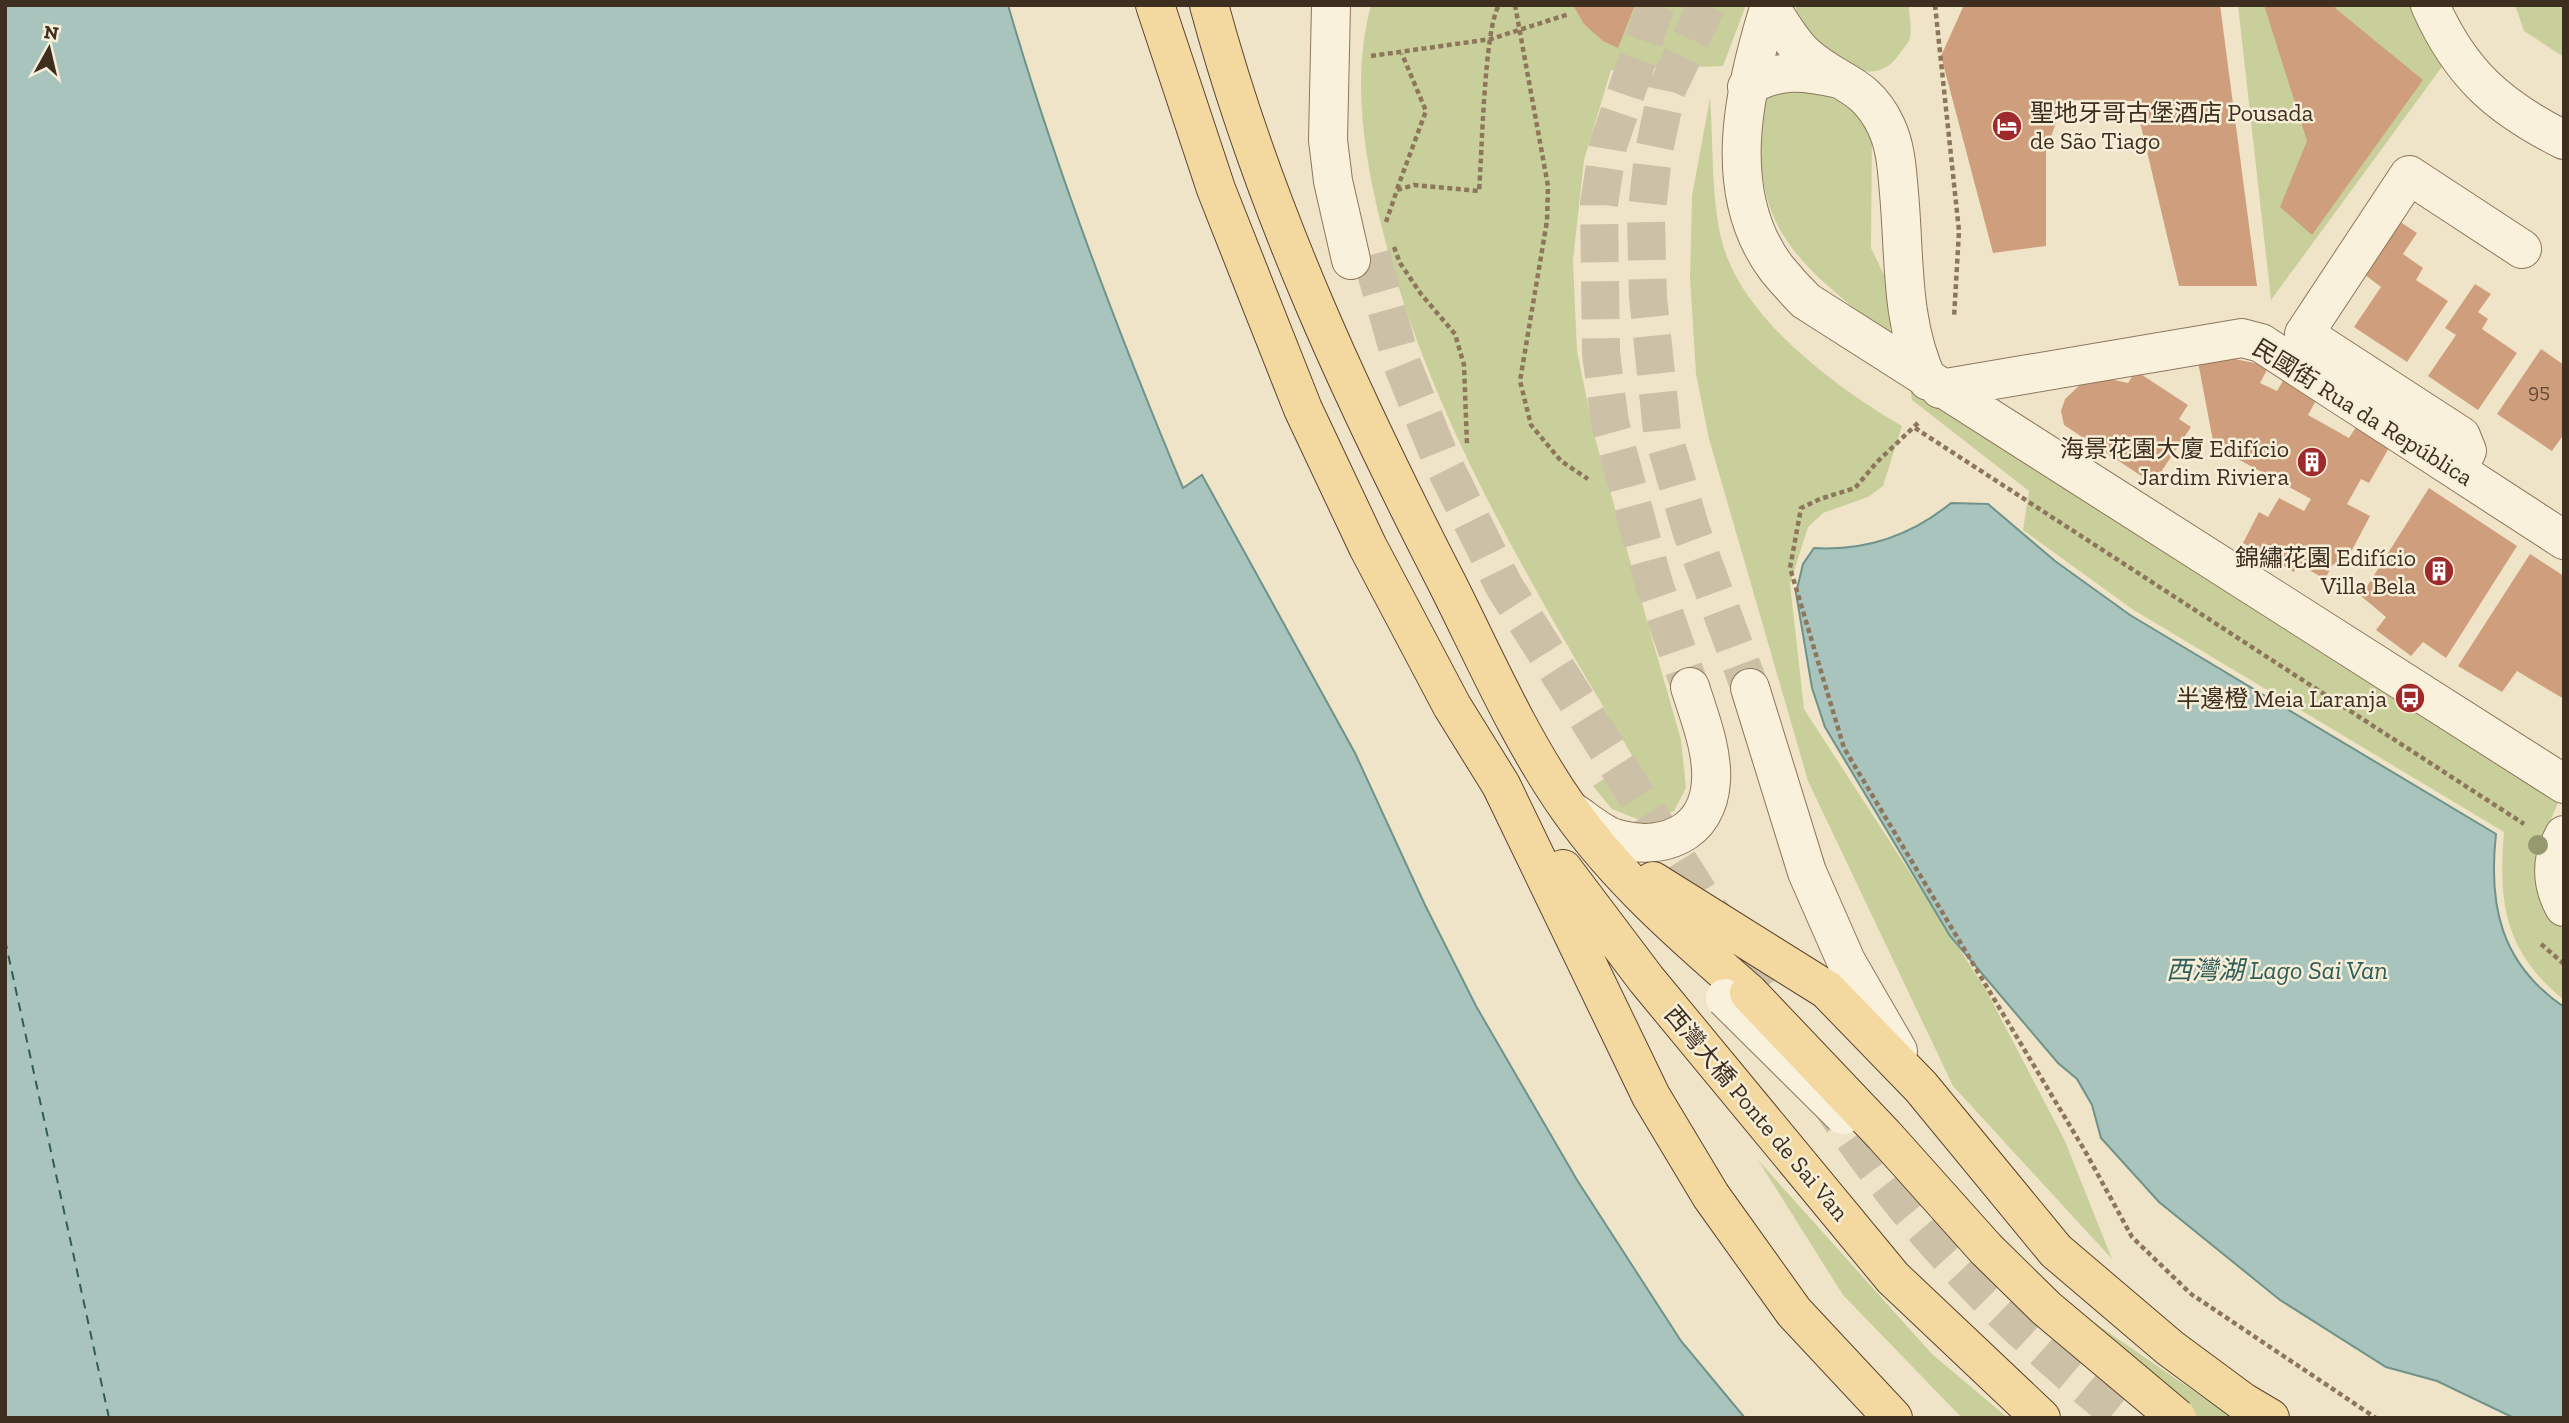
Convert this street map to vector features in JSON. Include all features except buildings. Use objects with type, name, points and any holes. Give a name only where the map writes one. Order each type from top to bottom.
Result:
[{"type":"main road","points":[[1155,5],[1216,189],[1303,409],[1368,547],[1452,706],[1501,785],[1651,1096],[1711,1196],[1794,1312],[1894,1418]]},
{"type":"main road","points":[[1209,5],[1258,166],[1359,411],[1498,684],[1568,809],[1645,898],[1737,995],[1884,1135],[1986,1250],[2118,1372],[2176,1418]]},
{"type":"main road","name":"西灣大橋 Ponte de Sai Van","points":[[1501,785],[1893,1278],[2041,1418]]},
{"type":"main road","points":[[1593,841],[1827,990],[1921,1087],[2056,1251],[2170,1348],[2243,1402],[2270,1418]]},
{"type":"street","points":[[1219,45],[1228,5]]},
{"type":"street","points":[[1331,5],[1328,140],[1333,181],[1374,244]]},
{"type":"street","points":[[1356,5],[1350,64],[1351,120],[1355,167],[1374,244]]},
{"type":"street","points":[[2430,5],[2444,36],[2466,68],[2493,96],[2524,120],[2564,140]]},
{"type":"street","points":[[1770,6],[1803,53],[1847,81],[1874,105],[1894,148],[1905,311],[1917,358],[1934,385]]},
{"type":"street","points":[[1770,6],[1747,87],[1741,131],[1748,205],[1760,240],[1776,268],[1806,301],[2564,784]]},
{"type":"street","points":[[1747,87],[1768,74],[1814,74],[1847,81]]},
{"type":"street","points":[[2457,470],[2467,451],[2460,436],[2304,334],[2409,176],[2522,249]]},
{"type":"street","name":"民國街 Rua da República","points":[[1934,385],[2242,338],[2261,343],[2564,540]]},
{"type":"street","points":[[1568,809],[1612,837],[1637,841],[1659,842],[1682,836],[1700,819],[1709,797],[1712,779],[1703,728],[1690,687]]},
{"type":"street","points":[[1749,688],[1807,872],[1828,922],[1864,996],[1921,1087]]},
{"type":"street","points":[[2564,835],[2553,869],[2557,893],[2564,907]]},
{"type":"street","points":[[1592,897],[1905,1271],[1979,1346],[2060,1418]]},
{"type":"street","points":[[1737,995],[1844,1116],[1991,1273],[2108,1378],[2162,1418]]},
{"type":"path","points":[[1397,190],[1414,185],[1479,191],[1490,39],[1494,13],[1499,5]]},
{"type":"path","points":[[1514,5],[1548,186],[1547,221],[1520,381],[1531,425],[1561,461],[1588,479]]},
{"type":"path","points":[[1935,5],[1959,230],[1954,327]]},
{"type":"path","points":[[1370,56],[1402,54],[1490,39],[1569,14]]},
{"type":"path","points":[[1402,54],[1426,111],[1374,244],[1399,263],[1455,334],[1464,365],[1467,444]]},
{"type":"path","points":[[2375,1418],[2191,1294],[2132,1237],[2085,1152],[1844,748],[1790,568],[1801,508],[1855,488],[1877,462],[1914,428],[2524,824]]},
{"type":"green space","points":[[1371,5],[1746,5],[1723,66],[1611,70],[1584,160],[1573,261],[1577,351],[1595,438],[1681,740],[1686,788],[1674,811],[1647,823],[1612,809],[1593,786],[1634,759],[1558,630],[1487,498],[1454,431],[1400,292],[1380,220],[1362,113],[1362,59]]},
{"type":"green space","points":[[1795,5],[1909,5],[1910,38],[1898,56],[1885,68],[1870,72],[1854,69],[1822,49],[1800,20]]},
{"type":"green space","points":[[2238,5],[2411,5],[2447,60],[2271,300]]},
{"type":"green space","points":[[2515,5],[2564,5],[2564,57],[2524,31]]},
{"type":"green space","points":[[1803,88],[1840,101],[1858,114],[1872,132],[1871,248],[1892,291],[1890,337],[1835,292],[1801,259],[1775,220],[1767,198],[1761,161],[1759,96]]},
{"type":"green space","points":[[1710,98],[1718,220],[1727,257],[1740,283],[1757,308],[1801,354],[1852,394],[1902,426],[1883,486],[1868,497],[1823,513],[1808,527],[1790,584],[1804,709],[1986,990],[2065,1141],[2112,1259],[1953,1086],[1808,781],[1709,439],[1696,374],[1690,278],[1692,196]]},
{"type":"green space","points":[[1907,366],[2561,796],[2543,838],[2564,924],[2564,1000],[2529,964],[2510,925],[2503,882],[2504,832],[2132,609],[2023,530],[2029,491],[1912,400]]},
{"type":"green space","points":[[1758,1160],[1932,1354],[2008,1418],[1962,1418],[1843,1295]]},
{"type":"green space","points":[[2073,1308],[2230,1416],[2234,1418],[2174,1418]]},
{"type":"water","points":[[5,5],[1008,5],[1046,128],[1089,249],[1183,488],[1202,475],[1355,753],[1425,905],[1476,1006],[1577,1180],[1681,1341],[1745,1418],[5,1418]]},
{"type":"water","name":"西灣湖 Lago Sai Van","points":[[1951,503],[1988,504],[2055,561],[2130,615],[2496,834],[2494,885],[2503,931],[2526,972],[2564,1007],[2564,1418],[2514,1418],[2437,1381],[2386,1367],[2280,1300],[2159,1202],[2101,1138],[2092,1105],[2077,1079],[2058,1063],[1950,936],[1825,727],[1812,688],[1796,593],[1803,564],[1814,548],[1851,547],[1887,539],[1920,524]]},
{"type":"ferry route","points":[[5,940],[109,1418]]},
{"type":"tunnel","points":[[1656,5],[1608,146],[1599,204],[1601,353],[1610,423],[1654,584],[1690,687]]},
{"type":"tunnel","points":[[1707,5],[1667,89],[1653,156],[1646,219],[1648,297],[1662,431],[1691,530],[1750,688]]},
{"type":"tunnel","points":[[1371,255],[1402,364],[1439,455],[1504,586],[1770,1006]]},
{"type":"tunnel","points":[[1822,1090],[1887,1183],[1958,1267],[2037,1344],[2124,1418]]},
{"type":"place","name":"聖地牙哥古堡酒店 Pousada de São Tiago","points":[[2007,126]]},
{"type":"place","name":"海景花園大廈 Edifício Jardim Riviera","points":[[2312,462]]},
{"type":"place","name":"錦繡花園 Edifício Villa Bela","points":[[2439,571]]},
{"type":"place","name":"半邊橙 Meia Laranja","points":[[2410,698]]}]
